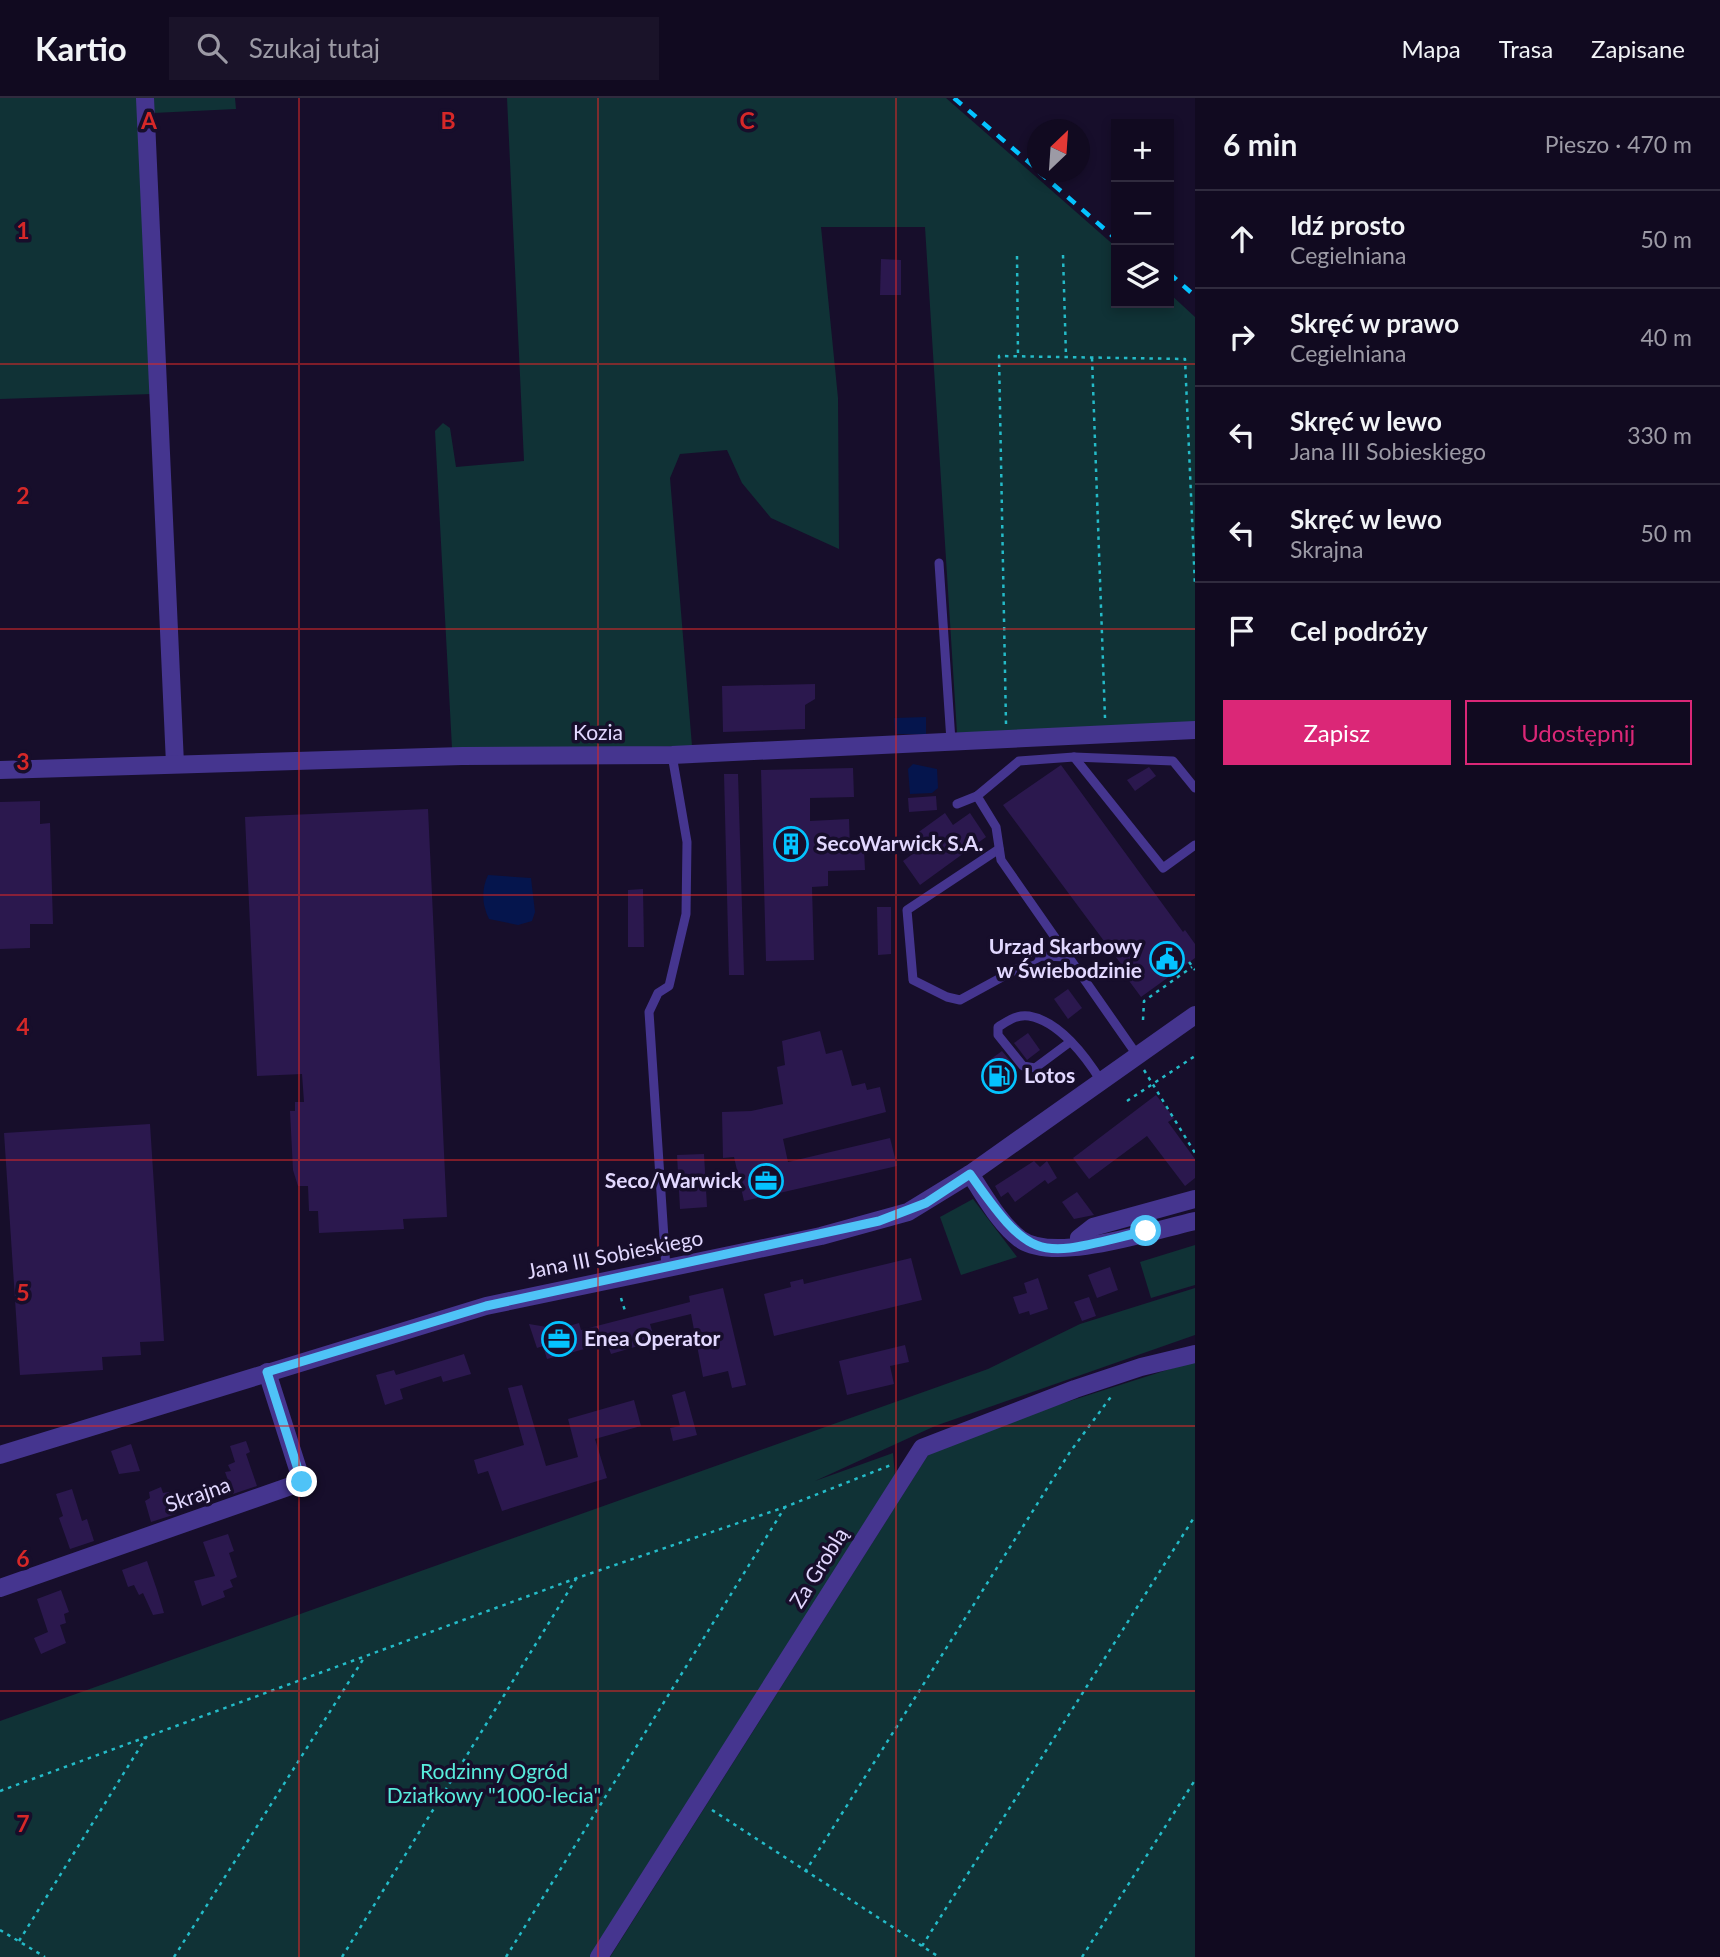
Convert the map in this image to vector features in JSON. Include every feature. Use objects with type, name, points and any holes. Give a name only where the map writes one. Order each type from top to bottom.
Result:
[{"type":"street","points":[[145,98],[175,764]]},
{"type":"street","name":"Kozia","points":[[0,770],[462,756],[672,755],[1195,730]]},
{"type":"street","name":"Jana III Sobieskiego","points":[[0,1455],[486,1306],[879,1221],[926,1203],[1101,1081],[1140,1063],[1195,1014]]},
{"type":"street","points":[[970,1174],[1002,1220],[1026,1242],[1054,1250],[1195,1220]]},
{"type":"street","points":[[1081,1246],[1079,1238],[1093,1227],[1195,1199]]},
{"type":"street","name":"Za Groblą","points":[[599,1957],[922,1448],[1076,1389],[1195,1354]]},
{"type":"street","name":"Skrajna","points":[[0,1588],[302,1482],[267,1372]]},
{"type":"lane","points":[[939,563],[951,741]]},
{"type":"lane","points":[[666,1268],[649,1012],[658,993],[670,986],[686,914],[687,842],[672,755]]},
{"type":"lane","points":[[957,804],[977,796],[1019,761],[1074,757],[1173,761],[1195,788]]},
{"type":"lane","points":[[1074,757],[1163,868],[1195,845]]},
{"type":"lane","points":[[977,796],[996,827],[1000,860],[1140,1063]]},
{"type":"lane","points":[[999,849],[907,910],[913,980],[947,997],[960,1000],[1041,956],[1069,957]]},
{"type":"lane","points":[[1070,1042],[1035,1068],[1023,1066],[998,1035],[999,1027],[1014,1017],[1028,1016],[1048,1024],[1070,1042],[1101,1081]]},
{"type":"path","points":[[1063,255],[1066,356]]},
{"type":"path","points":[[1017,256],[1018,356]]},
{"type":"path","points":[[1018,723],[1006,724],[999,356],[1185,359],[1195,586]]},
{"type":"path","points":[[1092,358],[1105,719]]},
{"type":"path","points":[[1143,1020],[1144,1001],[1194,968],[1189,962]]},
{"type":"path","points":[[1127,1101],[1195,1056]]},
{"type":"path","points":[[1140,1063],[1195,1153]]},
{"type":"path","points":[[621,1298],[626,1314]]},
{"type":"path","points":[[806,1872],[1070,1452],[1115,1392]]},
{"type":"path","points":[[0,1791],[577,1578],[785,1507],[893,1464]]},
{"type":"path","points":[[506,1957],[785,1507]]},
{"type":"path","points":[[922,1946],[1195,1516]]},
{"type":"path","points":[[342,1957],[577,1578]]},
{"type":"path","points":[[174,1957],[365,1657]]},
{"type":"path","points":[[19,1941],[147,1735]]},
{"type":"path","points":[[1082,1957],[1195,1780]]},
{"type":"path","points":[[698,1801],[939,1957]]},
{"type":"path","points":[[0,1930],[45,1957]]},
{"type":"green space","points":[[0,98],[235,98],[236,109],[153,113],[152,394],[0,399]]},
{"type":"green space","points":[[507,98],[946,98],[1027,169],[1027,182],[1042,182],[1111,243],[1111,308],[1174,308],[1174,298],[1195,317],[1195,725],[957,733],[925,227],[821,227],[838,398],[839,549],[771,518],[742,483],[727,450],[680,454],[670,478],[692,746],[455,752],[452,748],[435,431],[443,423],[450,428],[456,467],[524,461]]},
{"type":"green space","points":[[973,1199],[1017,1257],[961,1275],[940,1217]]},
{"type":"green space","points":[[1195,1245],[1195,1285],[1151,1298],[1140,1262]]},
{"type":"green space","name":"Rodzinny Ogród Działkowy \"1000-lecia\"","points":[[1195,1288],[1195,1335],[935,1426],[815,1481],[893,1453],[895,1475],[590,1957],[0,1957],[0,1721],[988,1369],[1080,1324]]},
{"type":"green space","points":[[1195,1361],[1195,1957],[610,1957],[928,1455],[998,1424]]},
{"type":"shaded area","points":[[926,717],[926,734],[895,734],[894,718]]},
{"type":"shaded area","points":[[913,764],[937,769],[938,788],[932,793],[910,794],[908,769]]},
{"type":"shaded area","points":[[488,875],[531,878],[535,912],[532,921],[518,925],[489,919],[483,897]]},
{"type":"building","points":[[881,259],[901,260],[901,295],[880,295]]},
{"type":"building","points":[[815,684],[815,699],[805,705],[805,729],[723,732],[722,686]]},
{"type":"building","points":[[1061,765],[1183,932],[1185,930],[1195,944],[1195,958],[1141,997],[1124,974],[1127,972],[1003,805]]},
{"type":"building","points":[[1149,767],[1156,776],[1135,791],[1127,780]]},
{"type":"building","name":"SecoWarwick S.A.","points":[[853,768],[854,797],[810,798],[810,821],[849,819],[850,849],[864,849],[865,870],[828,871],[828,886],[812,887],[814,960],[766,961],[761,770]]},
{"type":"building","points":[[724,774],[738,774],[744,975],[729,975]]},
{"type":"building","points":[[936,796],[937,810],[909,812],[908,798]]},
{"type":"building","points":[[40,801],[40,824],[50,823],[53,924],[30,924],[30,948],[0,949],[0,802]]},
{"type":"building","points":[[428,809],[447,1217],[403,1219],[404,1229],[319,1233],[318,1211],[309,1211],[308,1186],[298,1186],[293,1170],[290,1111],[295,1111],[295,1102],[304,1102],[302,1074],[257,1076],[245,817]]},
{"type":"building","points":[[945,813],[953,825],[970,813],[986,837],[920,885],[903,861],[925,845],[916,834]]},
{"type":"building","points":[[643,889],[644,947],[628,947],[628,890]]},
{"type":"building","points":[[877,907],[891,907],[891,954],[878,955]]},
{"type":"building","points":[[1068,989],[1082,1008],[1068,1019],[1054,999]]},
{"type":"building","points":[[820,1031],[826,1054],[842,1050],[852,1086],[865,1083],[867,1090],[880,1087],[886,1112],[783,1139],[788,1162],[890,1138],[897,1166],[744,1201],[734,1157],[723,1158],[722,1112],[751,1111],[783,1104],[777,1067],[785,1065],[782,1041]]},
{"type":"building","points":[[1028,1033],[1040,1050],[1027,1060],[1014,1043]]},
{"type":"building","points":[[1002,1051],[1016,1068],[997,1082],[984,1064]]},
{"type":"building","points":[[1156,1095],[1174,1118],[1168,1122],[1195,1159],[1195,1178],[1185,1186],[1147,1136],[1089,1179],[1073,1158]]},
{"type":"building","points":[[150,1124],[164,1341],[140,1342],[141,1355],[102,1357],[103,1370],[20,1375],[4,1133]]},
{"type":"building","points":[[704,1154],[707,1207],[680,1209],[677,1155]]},
{"type":"building","points":[[1034,1161],[1040,1167],[1047,1161],[1057,1178],[1048,1184],[1045,1180],[1015,1202],[1008,1192],[1001,1197],[995,1186]]},
{"type":"building","points":[[1077,1192],[1094,1215],[1074,1219],[1062,1202]]},
{"type":"building","points":[[911,1258],[922,1300],[774,1336],[764,1294],[791,1287],[790,1282],[803,1279],[804,1284]]},
{"type":"building","points":[[1110,1267],[1118,1290],[1097,1298],[1088,1275]]},
{"type":"building","points":[[1038,1278],[1048,1309],[1030,1315],[1029,1311],[1019,1314],[1013,1297],[1027,1293],[1024,1283]]},
{"type":"building","points":[[723,1288],[746,1385],[732,1388],[728,1371],[703,1377],[691,1314],[650,1324],[655,1341],[611,1354],[607,1343],[547,1359],[543,1346],[537,1348],[529,1324],[547,1327],[548,1332],[579,1323],[581,1330],[690,1302],[689,1296]]},
{"type":"building","points":[[1089,1297],[1096,1316],[1082,1321],[1074,1302]]},
{"type":"building","points":[[905,1345],[909,1362],[890,1366],[894,1384],[847,1395],[839,1361]]},
{"type":"building","points":[[464,1354],[471,1374],[443,1382],[441,1376],[400,1389],[403,1399],[385,1405],[376,1375],[394,1370],[396,1375]]},
{"type":"building","points":[[522,1385],[546,1466],[578,1457],[568,1419],[634,1400],[641,1426],[595,1439],[607,1478],[502,1511],[488,1471],[478,1474],[474,1460],[524,1445],[508,1388]]},
{"type":"building","points":[[685,1391],[697,1435],[673,1441],[670,1428],[680,1426],[672,1395]]},
{"type":"building","points":[[246,1441],[250,1452],[246,1454],[257,1486],[233,1494],[225,1472],[231,1471],[228,1465],[235,1462],[230,1446]]},
{"type":"building","points":[[131,1444],[140,1471],[119,1474],[111,1451]]},
{"type":"building","points":[[161,1487],[163,1493],[169,1492],[176,1514],[151,1522],[145,1501],[150,1498],[149,1492]]},
{"type":"building","points":[[72,1489],[82,1521],[87,1519],[94,1541],[70,1549],[59,1518],[63,1516],[56,1494]]},
{"type":"building","points":[[228,1534],[234,1551],[229,1553],[237,1577],[230,1580],[233,1587],[223,1591],[225,1597],[202,1606],[194,1581],[215,1576],[203,1542]]},
{"type":"building","points":[[147,1561],[164,1613],[153,1615],[143,1593],[139,1595],[134,1585],[128,1587],[122,1570]]},
{"type":"building","points":[[61,1590],[69,1612],[64,1614],[66,1623],[60,1625],[66,1643],[41,1654],[34,1638],[48,1632],[37,1599]]},
{"type":"railway","points":[[954,98],[1027,161]]},
{"type":"railway","points":[[1050,182],[1111,235]]},
{"type":"railway","points":[[1174,277],[1195,296]]},
{"type":"place","name":"SecoWarwick S.A.","points":[[791,844]]},
{"type":"place","name":"Urząd Skarbowy w Świebodzinie","points":[[1167,959]]},
{"type":"place","name":"Lotos","points":[[999,1076]]},
{"type":"place","name":"Seco/Warwick","points":[[766,1181]]},
{"type":"place","name":"Enea Operator","points":[[559,1339]]},
{"type":"route","points":[[302,1482],[267,1372],[447,1317],[521,1297],[729,1256],[879,1221],[926,1203],[970,1174],[1010,1230],[1035,1247],[1065,1249],[1146,1231]]}]
